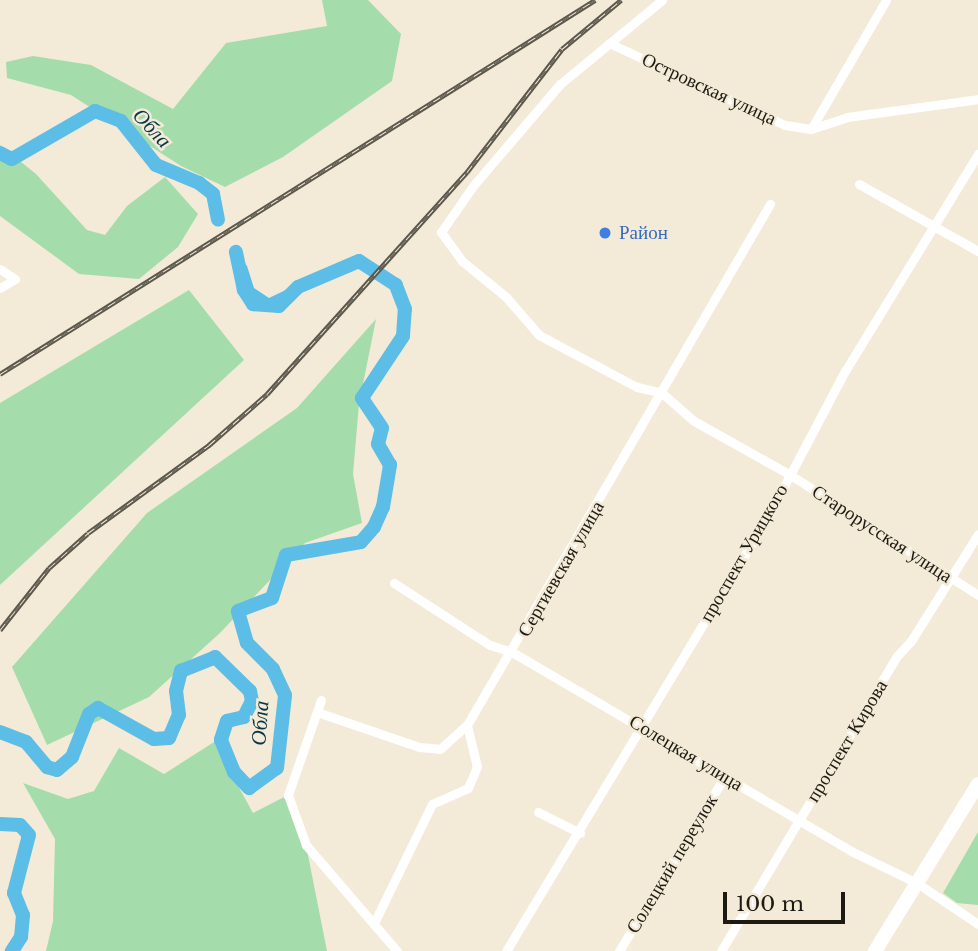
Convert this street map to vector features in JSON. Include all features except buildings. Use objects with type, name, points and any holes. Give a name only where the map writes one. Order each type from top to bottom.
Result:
[{"type":"main road","points":[[875,951],[978,784]]},
{"type":"street","points":[[609,43],[662,0]]},
{"type":"street","points":[[811,129],[886,0]]},
{"type":"street","name":"Островская улица","points":[[609,43],[785,125],[811,129]]},
{"type":"street","name":"Старорусская улица","points":[[609,43],[560,84],[473,186],[441,232],[463,261],[506,297],[538,335],[637,387],[662,393],[684,414],[789,474],[978,595]]},
{"type":"street","points":[[811,129],[847,117],[978,99]]},
{"type":"street","name":"проспект Урицкого","points":[[506,951],[771,513],[789,474],[932,225],[978,154]]},
{"type":"street","points":[[859,184],[978,251]]},
{"type":"street","name":"Сергиевская улица","points":[[317,712],[419,747],[440,749],[467,725],[512,652],[770,204]]},
{"type":"street","points":[[0,269],[15,279],[0,288]]},
{"type":"street","name":"проспект Кирова","points":[[720,951],[897,656],[911,641],[978,534]]},
{"type":"street","name":"Солецкая улица","points":[[394,583],[490,645],[512,652],[799,820],[917,883],[978,924]]},
{"type":"street","points":[[321,700],[288,795],[306,845],[397,951]]},
{"type":"street","points":[[374,923],[432,804],[468,788],[477,767],[467,725]]},
{"type":"street","name":"Солецкий переулок","points":[[619,951],[724,776]]},
{"type":"street","points":[[538,812],[579,833]]},
{"type":"green space","points":[[322,0],[368,0],[401,34],[392,81],[283,157],[225,187],[181,166],[71,95],[7,78],[6,62],[33,56],[91,65],[173,109],[226,43],[327,26]]},
{"type":"green space","points":[[0,145],[36,174],[87,230],[105,235],[127,206],[165,177],[198,214],[178,247],[139,279],[79,274],[0,216]]},
{"type":"green space","points":[[189,290],[244,360],[0,585],[0,403]]},
{"type":"green space","points":[[376,319],[359,404],[353,474],[362,523],[305,543],[220,633],[149,697],[47,745],[12,667],[147,513],[297,408]]},
{"type":"green space","points":[[214,742],[253,813],[288,795],[306,845],[327,951],[46,951],[53,921],[55,839],[23,783],[68,799],[94,791],[119,748],[164,774]]},
{"type":"green space","points":[[978,832],[978,905],[957,903],[943,893]]},
{"type":"water","points":[[236,252],[247,266],[254,288],[269,298],[361,254],[359,261],[298,287],[279,306],[253,304],[244,290]]},
{"type":"waterway","name":"Обла","points":[[0,153],[12,159],[95,111],[121,121],[156,165],[199,183],[213,194],[218,220]]},
{"type":"waterway","name":"Обла","points":[[0,732],[26,742],[47,767],[57,770],[72,757],[89,714],[98,708],[154,739],[169,738],[179,715],[176,691],[181,671],[215,657],[250,691],[252,701],[244,717],[227,721],[221,740],[234,772],[249,788],[277,768],[285,695],[273,669],[247,643],[238,611],[272,598],[286,555],[361,542],[374,527],[383,507],[390,465],[378,444],[382,428],[362,398],[403,336],[405,309],[396,285],[359,261],[298,287],[279,306],[253,304],[244,290],[236,252]]},
{"type":"waterway","name":"Обла","points":[[0,824],[20,825],[29,835],[14,893],[23,915],[21,937],[12,951]]},
{"type":"railway","points":[[0,374],[595,0]]},
{"type":"railway","points":[[0,630],[49,568],[88,533],[209,445],[267,394],[467,172],[562,49],[621,0]]},
{"type":"place","name":"Район","points":[[605,233]]}]
